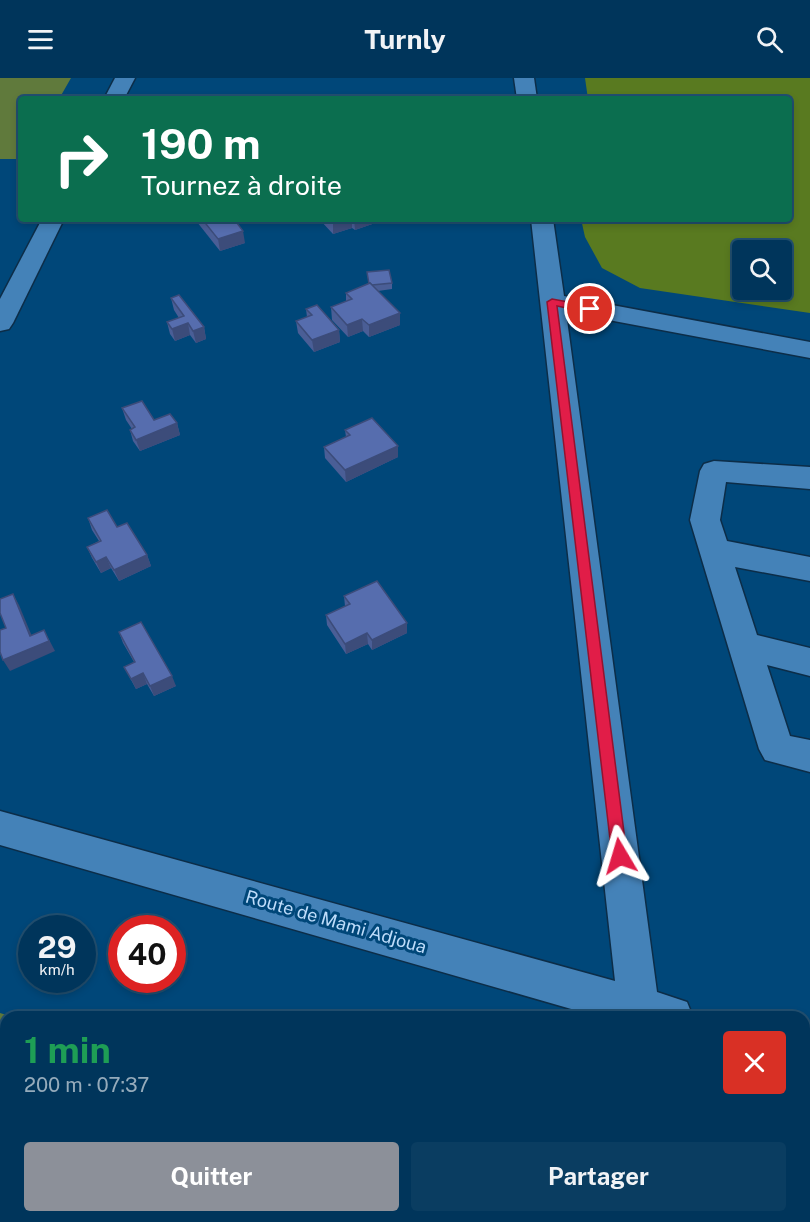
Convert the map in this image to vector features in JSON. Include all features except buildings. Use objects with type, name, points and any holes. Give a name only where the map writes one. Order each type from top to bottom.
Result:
[{"type":"street","points":[[115,96],[124,78]]},
{"type":"street","points":[[524,78],[527,96]]},
{"type":"street","points":[[0,323],[51,222]]},
{"type":"street","points":[[542,222],[650,1011]]},
{"type":"street","points":[[552,302],[810,350]]},
{"type":"street","points":[[810,478],[714,471],[705,519],[777,749],[810,756]]},
{"type":"street","points":[[715,551],[810,569]]},
{"type":"street","points":[[744,645],[810,662]]},
{"type":"street","name":"Route de Mami Adjoua","points":[[0,828],[640,1011]]},
{"type":"green space","points":[[0,78],[71,78],[61,96],[18,96],[18,159],[0,159]]},
{"type":"green space","points":[[585,78],[810,78],[810,313],[640,288],[602,268],[585,237],[582,222],[792,222],[792,96],[588,96]]},
{"type":"route","points":[[590,309],[552,302],[620,856]]}]
